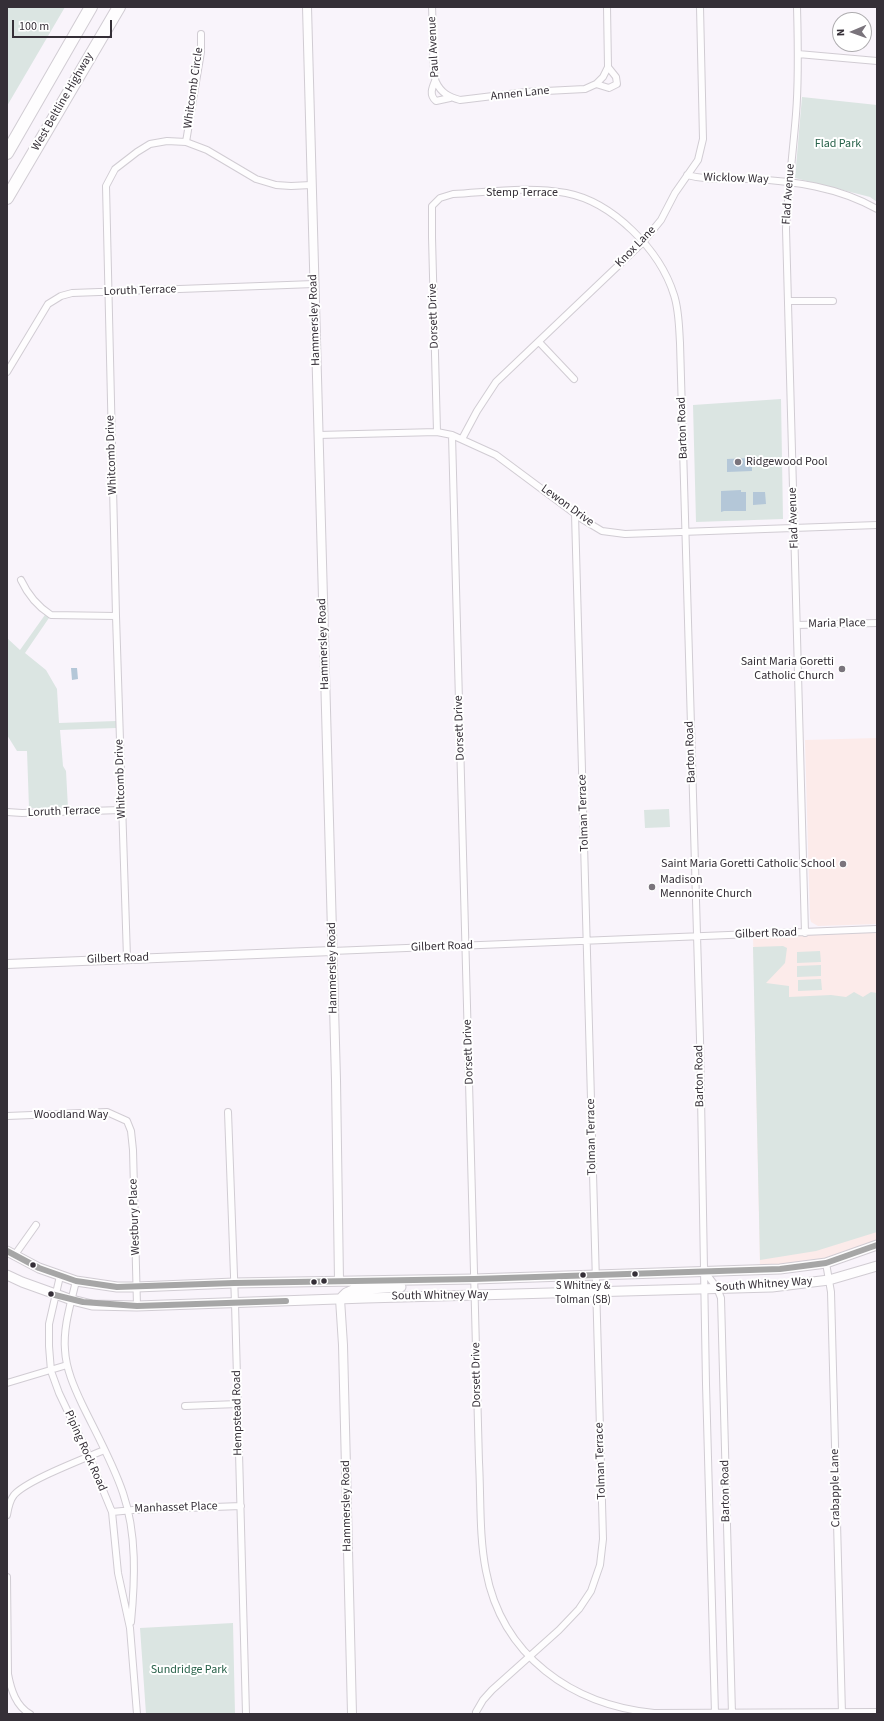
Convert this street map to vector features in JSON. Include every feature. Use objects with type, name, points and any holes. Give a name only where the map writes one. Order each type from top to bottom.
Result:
[{"type":"highway","name":"West Beltline Highway","points":[[7,152],[91,7]]},
{"type":"highway","name":"West Beltline Highway","points":[[7,198],[119,7]]},
{"type":"main road","name":"South Whitney Way","points":[[11,1254],[60,1276],[76,1281],[116,1287],[137,1287],[234,1283],[474,1279],[780,1269],[826,1263],[877,1245]]},
{"type":"main road","name":"South Whitney Way","points":[[7,1275],[55,1295],[92,1305],[137,1306],[596,1291],[772,1287],[829,1280],[877,1266]]},
{"type":"main road","points":[[340,1299],[353,1290],[415,1285],[434,1280]]},
{"type":"street","name":"Hammersley Road","points":[[307,7],[338,1187],[339,1281]]},
{"type":"street","name":"Paul Avenue","points":[[432,7],[435,81],[441,91],[450,98]]},
{"type":"street","points":[[596,84],[609,88],[617,84],[616,77],[608,67],[607,7]]},
{"type":"street","name":"Knox Lane","points":[[462,439],[477,411],[496,382],[643,242],[661,220],[674,193],[698,160],[703,139],[700,7]]},
{"type":"street","name":"Flad Avenue","points":[[797,7],[798,54],[796,113],[786,229],[805,933]]},
{"type":"street","name":"Whitcomb Circle","points":[[186,142],[201,52],[200,34]]},
{"type":"street","points":[[798,54],[877,62]]},
{"type":"street","name":"Annen Lane","points":[[435,81],[431,90],[433,98],[436,101],[450,98],[474,100],[526,92],[585,89],[596,84],[603,77],[608,67]]},
{"type":"street","name":"Whitcomb Drive","points":[[127,958],[116,616],[106,186],[114,169],[150,144],[167,141],[186,142],[207,150],[256,179],[276,185],[312,185]]},
{"type":"street","name":"Wicklow Way","points":[[687,175],[702,179],[789,181],[825,188],[864,202],[877,209]]},
{"type":"street","name":"Stemp Terrace","points":[[436,202],[440,198],[453,194],[540,190],[566,193],[588,200],[607,211],[627,224],[643,242]]},
{"type":"street","name":"Dorsett Drive","points":[[436,202],[432,206],[432,237],[437,432]]},
{"type":"street","name":"Barton Road","points":[[643,242],[666,274],[674,295],[679,316],[697,937],[715,1714]]},
{"type":"street","name":"Loruth Terrace","points":[[7,372],[48,304],[61,296],[72,293],[314,284]]},
{"type":"street","points":[[788,301],[833,301]]},
{"type":"street","points":[[539,342],[574,379]]},
{"type":"street","name":"Lewon Drive","points":[[318,435],[437,432],[452,435],[496,455],[575,514],[602,530],[626,534],[877,525]]},
{"type":"street","name":"Dorsett Drive","points":[[452,435],[474,1295],[482,1547],[486,1572],[494,1598],[502,1618],[515,1639],[544,1671],[568,1687],[606,1705],[636,1712],[654,1713],[732,1714],[877,1712]]},
{"type":"street","name":"Tolman Terrace","points":[[476,1712],[483,1700],[492,1690],[560,1630],[579,1609],[591,1590],[600,1565],[603,1539],[575,514]]},
{"type":"street","points":[[21,580],[30,596],[51,615],[116,616]]},
{"type":"street","name":"Maria Place","points":[[797,625],[877,623]]},
{"type":"street","name":"Loruth Terrace","points":[[7,812],[22,813],[122,810]]},
{"type":"street","name":"Gilbert Road","points":[[7,964],[877,929]]},
{"type":"street","name":"Woodland Way","points":[[7,1116],[107,1112],[127,1121],[130,1128]]},
{"type":"street","name":"Hempstead Road","points":[[228,1112],[235,1303],[246,1714]]},
{"type":"street","name":"Westbury Place","points":[[130,1128],[133,1150],[137,1306]]},
{"type":"street","points":[[11,1254],[36,1225]]},
{"type":"street","name":"Crabapple Lane","points":[[826,1263],[831,1292],[842,1713]]},
{"type":"street","name":"Barton Road","points":[[705,1272],[717,1288],[721,1298],[732,1714]]},
{"type":"street","name":"Piping Rock Road","points":[[60,1276],[49,1324],[51,1371],[59,1393],[89,1456],[112,1512],[118,1573],[130,1628],[137,1714]]},
{"type":"street","name":"Piping Rock Road","points":[[76,1281],[65,1331],[64,1349],[67,1366],[77,1393],[123,1493],[130,1522],[135,1580],[130,1628]]},
{"type":"street","name":"Hammersley Road","points":[[340,1299],[343,1338],[352,1714]]},
{"type":"street","points":[[7,1383],[67,1366]]},
{"type":"street","points":[[185,1406],[238,1404]]},
{"type":"street","points":[[7,1515],[8,1507],[14,1495],[29,1484],[104,1450]]},
{"type":"street","name":"Manhasset Place","points":[[112,1512],[127,1510],[240,1506]]},
{"type":"street","points":[[7,1577],[8,1674],[10,1687],[16,1701],[30,1714]]},
{"type":"shaded area","name":"Saint Maria Goretti Catholic School","points":[[877,738],[877,924],[818,926],[811,922],[810,918],[805,740]]},
{"type":"shaded area","points":[[877,929],[877,1245],[826,1263],[760,1270],[753,935]]},
{"type":"green space","points":[[7,7],[65,7],[7,106]]},
{"type":"green space","name":"Flad Park","points":[[802,97],[877,105],[877,202],[870,197],[795,178]]},
{"type":"green space","name":"Ridgewood Pool","points":[[781,399],[783,519],[696,522],[693,405]]},
{"type":"green space","points":[[47,612],[51,615],[25,653],[46,670],[57,689],[59,723],[116,721],[116,728],[60,730],[63,766],[66,771],[68,808],[29,808],[27,751],[17,751],[7,735],[7,638],[20,650]]},
{"type":"green space","points":[[669,809],[670,827],[645,828],[644,810]]},
{"type":"green space","points":[[783,946],[787,948],[785,963],[766,983],[789,986],[789,997],[831,995],[846,997],[854,992],[863,997],[871,992],[877,993],[877,1232],[816,1251],[760,1260],[753,947]]},
{"type":"green space","points":[[820,951],[821,962],[797,963],[797,952]]},
{"type":"green space","points":[[821,965],[821,976],[797,977],[797,966]]},
{"type":"green space","points":[[821,979],[822,990],[798,991],[798,980]]},
{"type":"green space","name":"Sundridge Park","points":[[233,1623],[235,1714],[146,1714],[140,1628]]},
{"type":"water","points":[[752,458],[752,471],[727,472],[727,459]]},
{"type":"water","points":[[741,490],[741,492],[746,492],[746,511],[721,512],[721,491]]},
{"type":"water","points":[[753,492],[765,492],[766,504],[753,505]]},
{"type":"water","points":[[71,668],[77,668],[78,679],[72,680]]},
{"type":"transit line","points":[[7,1251],[39,1268],[76,1281],[117,1287],[234,1283],[474,1279],[780,1269],[826,1263],[877,1245]]},
{"type":"transit line","points":[[51,1294],[83,1302],[137,1306],[286,1301]]},
{"type":"place","name":"Ridgewood Pool","points":[[738,462]]},
{"type":"place","name":"Saint Maria Goretti Catholic Church","points":[[842,669]]},
{"type":"place","name":"Saint Maria Goretti Catholic School","points":[[843,864]]},
{"type":"place","name":"Madison Mennonite Church","points":[[652,887]]},
{"type":"place","name":"S Whitney & Tolman (SB)","points":[[583,1275]]}]
